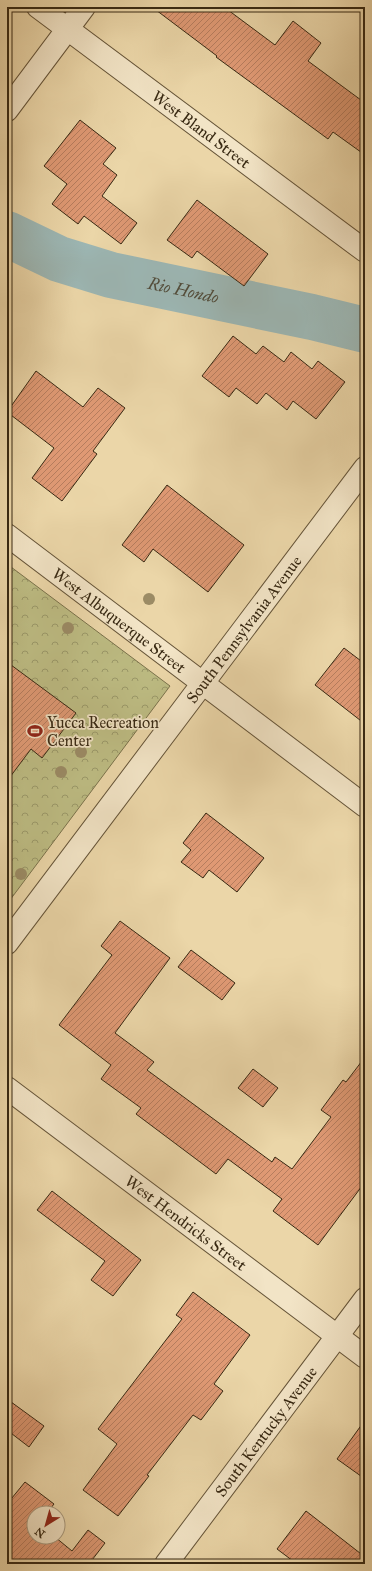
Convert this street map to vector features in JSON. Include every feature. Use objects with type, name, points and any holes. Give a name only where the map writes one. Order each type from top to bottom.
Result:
[{"type":"street","name":"West Bland Street","points":[[38,7],[365,251]]},
{"type":"street","points":[[7,110],[84,7]]},
{"type":"street","name":"South Pennsylvania Avenue","points":[[7,943],[365,468]]},
{"type":"street","name":"West Albuquerque Street","points":[[7,535],[365,806]]},
{"type":"street","name":"West Hendricks Street","points":[[7,1088],[365,1357]]},
{"type":"street","name":"South Kentucky Avenue","points":[[166,1564],[365,1298]]},
{"type":"green space","points":[[7,564],[170,686],[7,904]]},
{"type":"building","points":[[152,7],[224,7],[275,45],[293,21],[321,43],[308,61],[365,103],[365,155],[333,132],[328,139],[216,57],[217,56]]},
{"type":"building","points":[[80,120],[116,148],[103,164],[117,175],[102,196],[137,223],[121,244],[84,216],[78,224],[52,204],[67,184],[44,166]]},
{"type":"building","points":[[197,200],[268,254],[244,286],[197,251],[192,258],[167,240]]},
{"type":"building","points":[[233,336],[256,354],[263,346],[284,362],[291,352],[312,369],[318,361],[345,382],[316,419],[293,401],[287,410],[266,393],[257,404],[236,388],[229,397],[202,376]]},
{"type":"building","points":[[36,371],[83,407],[98,388],[125,408],[93,451],[97,454],[62,501],[32,478],[54,448],[7,412]]},
{"type":"building","points":[[167,485],[244,545],[208,592],[153,549],[144,562],[122,545]]},
{"type":"building","points":[[344,648],[365,664],[365,724],[315,685]]},
{"type":"building","name":"Yucca Recreation Center","points":[[7,662],[76,713],[42,758],[31,749],[7,781]]},
{"type":"building","points":[[206,813],[264,858],[237,892],[209,870],[203,878],[181,862],[191,850],[183,843]]},
{"type":"building","points":[[120,921],[170,958],[115,1033],[154,1062],[147,1070],[272,1162],[275,1157],[292,1169],[331,1117],[321,1110],[343,1080],[346,1082],[365,1057],[365,1182],[318,1245],[273,1211],[282,1199],[228,1159],[216,1174],[136,1114],[141,1108],[101,1079],[111,1065],[59,1025],[112,955],[101,946]]},
{"type":"building","points":[[191,950],[235,983],[222,1000],[178,967]]},
{"type":"building","points":[[253,1069],[278,1088],[263,1107],[238,1088]]},
{"type":"building","points":[[52,1191],[141,1260],[113,1296],[91,1280],[105,1261],[37,1210]]},
{"type":"building","points":[[193,1292],[250,1335],[214,1384],[223,1391],[201,1420],[193,1415],[118,1516],[83,1490],[117,1444],[98,1429],[182,1319],[176,1315]]},
{"type":"building","points":[[7,1399],[44,1426],[29,1447],[7,1430]]},
{"type":"building","points":[[365,1420],[365,1479],[337,1459]]},
{"type":"building","points":[[25,1482],[54,1504],[26,1505],[26,1545],[65,1545],[72,1551],[88,1530],[105,1543],[89,1564],[18,1564],[7,1555],[7,1504]]},
{"type":"building","points":[[306,1511],[365,1557],[365,1564],[297,1564],[277,1549]]},
{"type":"waterway","name":"Rio Hondo","points":[[7,234],[59,259],[111,275],[312,317],[365,330]]},
{"type":"place","name":"Yucca Recreation Center","points":[[35,731]]}]
